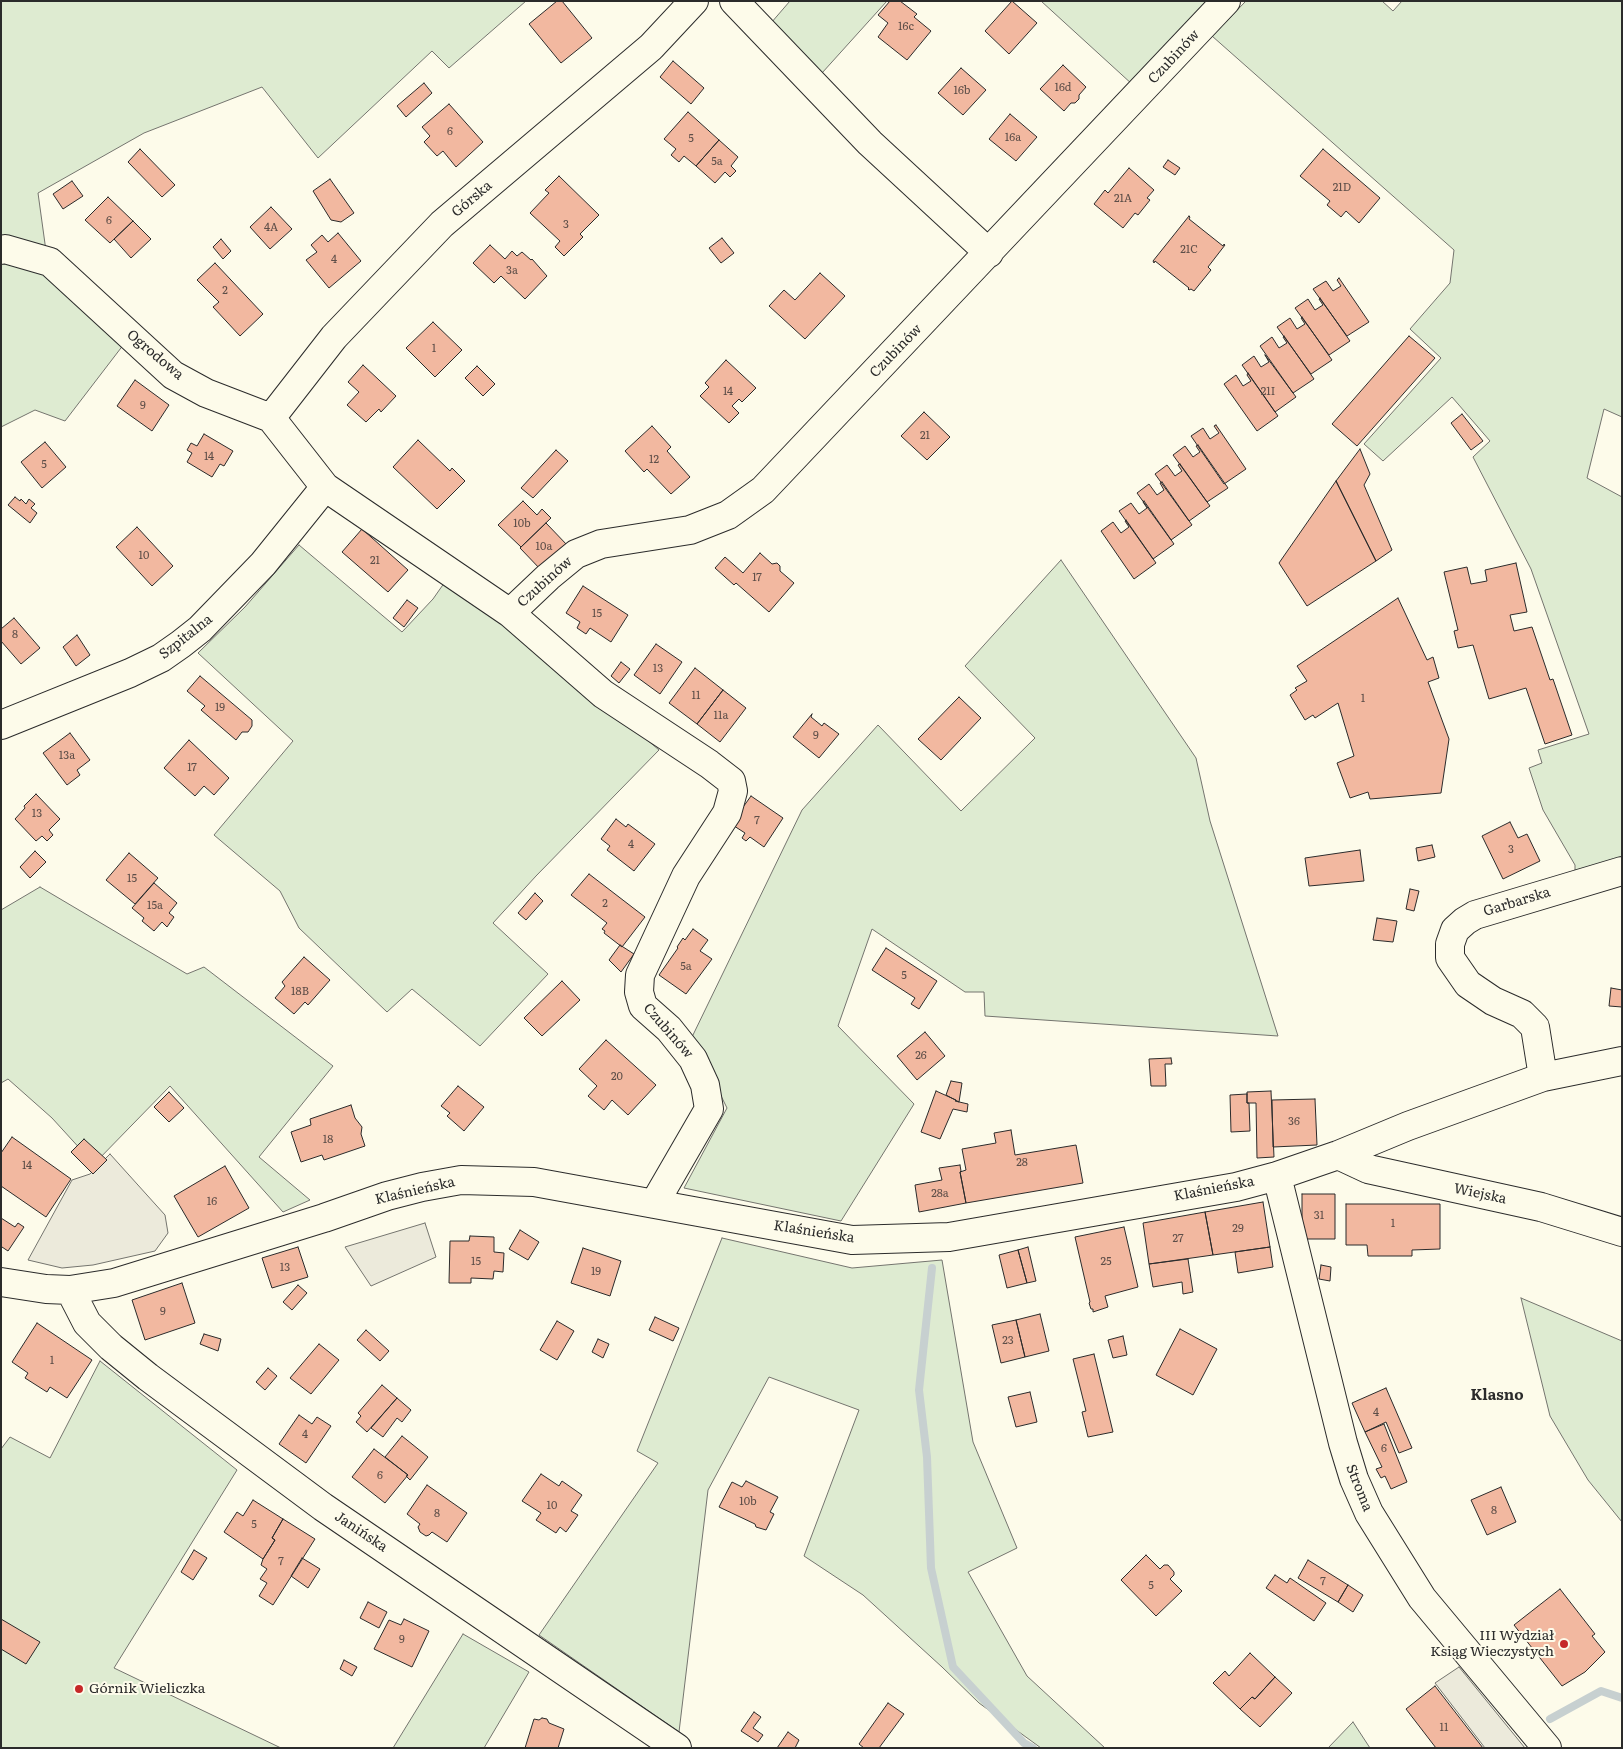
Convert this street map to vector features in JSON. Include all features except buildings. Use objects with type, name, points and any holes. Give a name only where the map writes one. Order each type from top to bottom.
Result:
[{"type":"street","name":"Górska","points":[[272,418],[334,337],[442,224],[651,47],[694,1]]},
{"type":"street","points":[[734,1],[870,143],[989,253]]},
{"type":"street","name":"Czubinów","points":[[510,613],[548,577],[576,554],[601,544],[690,530],[728,515],[763,490],[1226,1]]},
{"type":"street","name":"Ogrodowa","points":[[1,250],[5,249],[50,262],[173,375],[206,393],[272,418]]},
{"type":"street","points":[[272,418],[324,487]]},
{"type":"street","name":"Czubinów","points":[[324,487],[510,613],[603,694],[709,764],[731,781],[734,791],[727,813],[686,876],[640,975],[639,992],[643,1006],[669,1029],[693,1059],[705,1085],[709,1109],[654,1204]]},
{"type":"street","name":"Szpitalna","points":[[1,724],[130,673],[161,658],[181,644],[200,629],[263,564],[324,487]]},
{"type":"street","name":"Garbarska","points":[[1543,1077],[1535,1027],[1522,1014],[1493,1001],[1468,984],[1450,958],[1450,944],[1455,930],[1475,915],[1622,871]]},
{"type":"street","name":"Klaśnieńska","points":[[1,1282],[46,1289],[70,1290],[114,1283],[324,1218],[387,1196],[461,1180],[534,1182],[852,1240],[949,1237],[1236,1187],[1277,1176],[1338,1155],[1408,1126],[1543,1077],[1622,1061]]},
{"type":"street","name":"Wiejska","points":[[1338,1155],[1368,1169],[1541,1207],[1622,1232]]},
{"type":"street","name":"Stroma","points":[[1277,1176],[1342,1443],[1354,1479],[1369,1513],[1422,1598],[1547,1748]]},
{"type":"street","name":"Janińska","points":[[70,1290],[87,1323],[111,1347],[148,1377],[323,1507],[677,1748]]},
{"type":"green space","points":[[1,1],[526,1],[449,68],[432,51],[318,158],[262,87],[144,133],[38,193],[46,251],[1,240]]},
{"type":"green space","points":[[790,1],[887,1],[822,73],[771,23]]},
{"type":"green space","points":[[1041,1],[1212,1],[1133,85]]},
{"type":"green space","points":[[1246,1],[1382,1],[1393,11],[1402,1],[1622,1],[1622,417],[1604,409],[1587,478],[1622,497],[1622,862],[1575,875],[1575,865],[1543,810],[1529,768],[1542,763],[1538,750],[1589,734],[1531,569],[1473,457],[1490,441],[1452,397],[1383,461],[1364,444],[1441,358],[1410,329],[1450,283],[1454,250],[1212,36]]},
{"type":"green space","points":[[1,258],[44,273],[124,344],[65,421],[35,410],[1,427]]},
{"type":"green space","points":[[299,545],[402,632],[433,599],[447,579],[499,614],[659,750],[536,876],[493,923],[548,974],[480,1046],[412,989],[387,1012],[299,928],[280,891],[214,835],[293,741],[198,653],[245,607]]},
{"type":"green space","points":[[1061,560],[1196,758],[1210,821],[1278,1036],[985,1016],[984,992],[965,992],[872,929],[838,1026],[914,1104],[841,1221],[684,1188],[727,1108],[692,1037],[802,810],[878,725],[961,811],[1035,738],[965,666]]},
{"type":"green space","points":[[40,887],[187,974],[204,967],[333,1066],[259,1157],[310,1200],[283,1212],[170,1086],[94,1164],[52,1118],[8,1079],[1,1083],[1,910]]},
{"type":"green space","points":[[722,1238],[852,1268],[942,1260],[973,1442],[1017,1548],[968,1572],[1027,1676],[1105,1748],[1041,1748],[979,1703],[863,1595],[804,1556],[859,1410],[769,1377],[708,1490],[679,1732],[539,1635],[658,1463],[637,1451]]},
{"type":"green space","points":[[1521,1298],[1622,1341],[1622,1522],[1588,1480],[1550,1416]]},
{"type":"green space","points":[[100,1361],[237,1470],[114,1668],[281,1748],[1,1748],[1,1449],[10,1437],[50,1458]]},
{"type":"green space","points":[[463,1634],[529,1672],[484,1748],[393,1748]]},
{"type":"green space","points":[[1353,1722],[1370,1748],[1328,1748]]},
{"type":"shaded area","points":[[110,1154],[165,1215],[168,1233],[155,1251],[93,1265],[62,1268],[28,1260],[72,1180],[90,1174]]},
{"type":"shaded area","points":[[425,1223],[436,1257],[371,1286],[345,1247]]},
{"type":"shaded area","points":[[1459,1667],[1525,1748],[1485,1748],[1435,1683]]},
{"type":"waterway","points":[[932,1268],[919,1390],[927,1457],[931,1568],[953,1667],[1024,1743],[1033,1748]]},
{"type":"waterway","points":[[1550,1719],[1601,1691],[1622,1698]]},
{"type":"place","name":"III Wydział Ksiąg Wieczystych","points":[[1564,1644]]},
{"type":"place","name":"Górnik Wieliczka","points":[[79,1689]]},
{"type":"district","name":"Klasno","points":[[1497,1396]]}]
